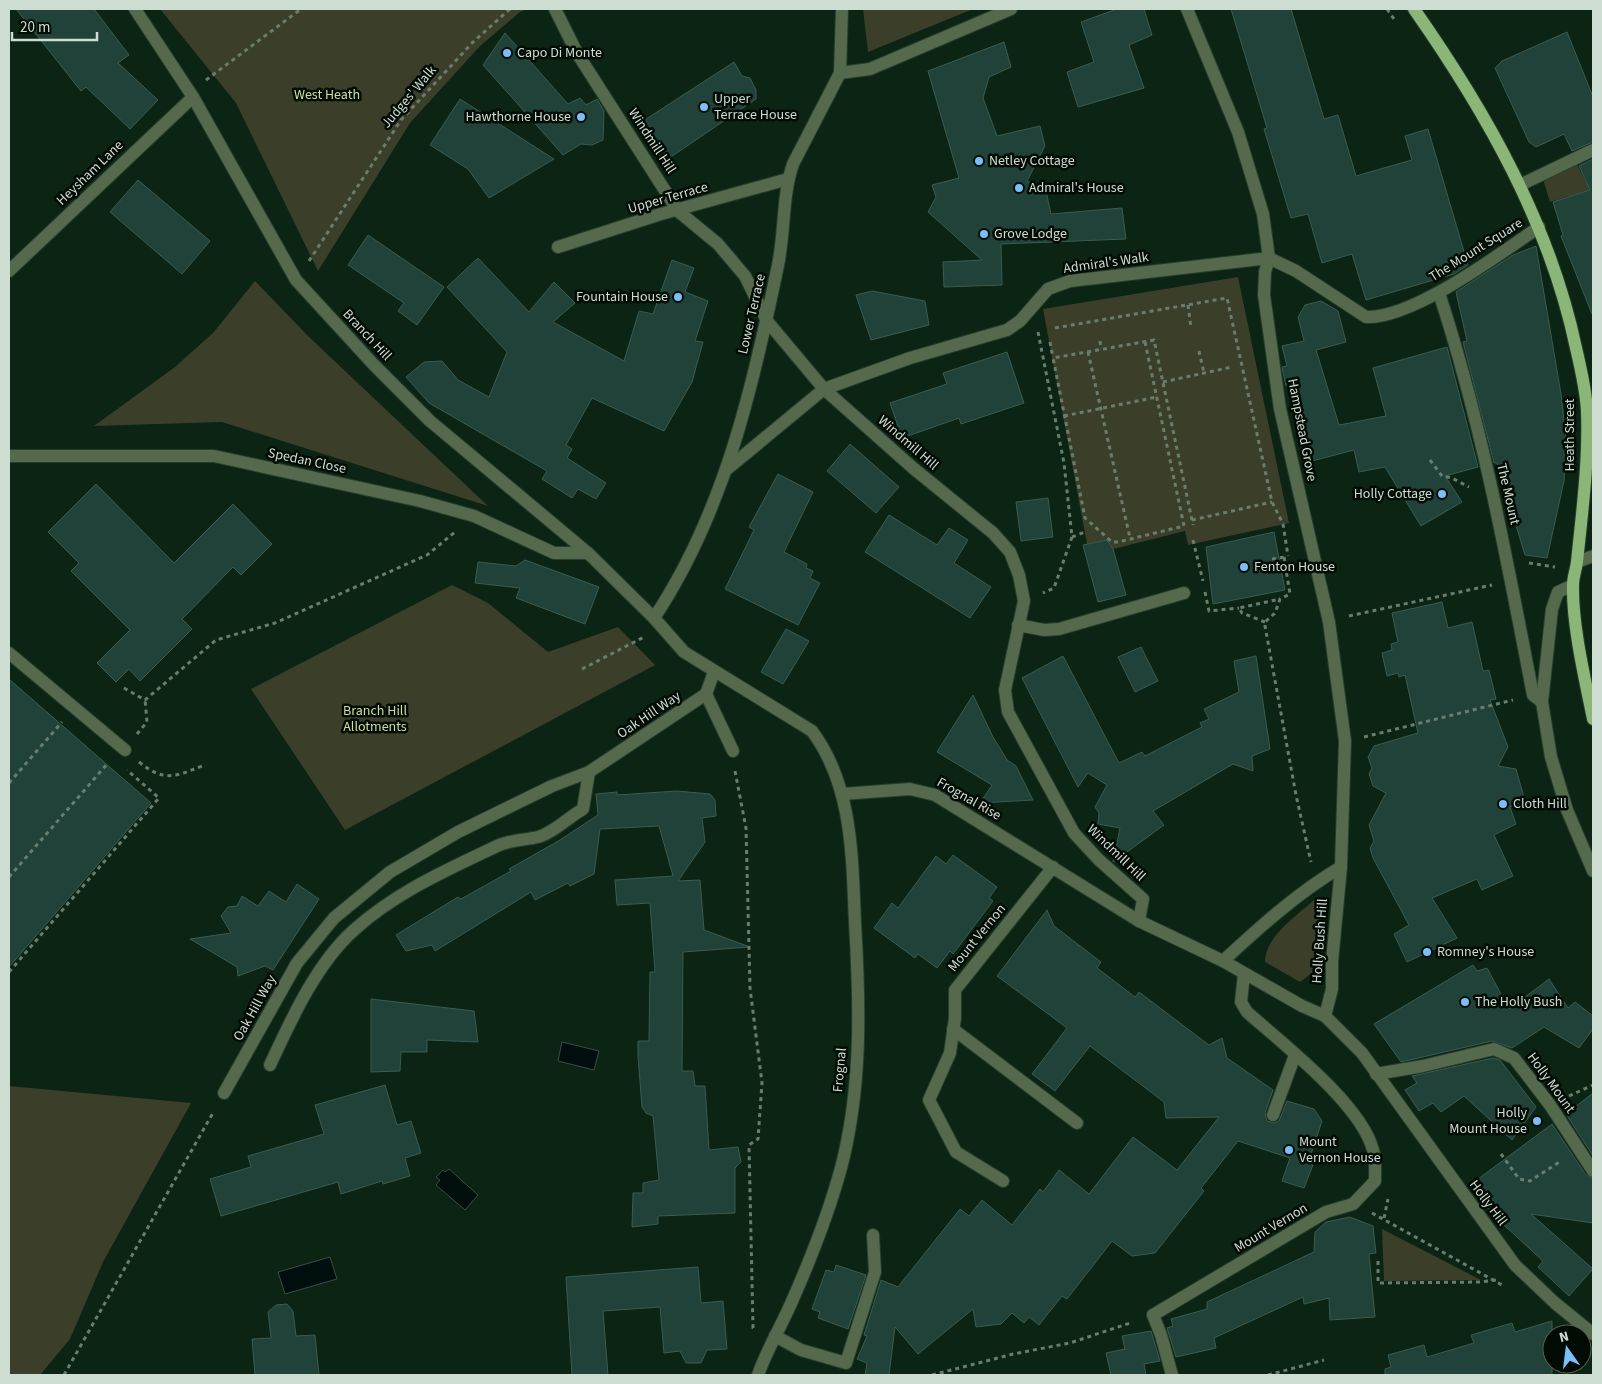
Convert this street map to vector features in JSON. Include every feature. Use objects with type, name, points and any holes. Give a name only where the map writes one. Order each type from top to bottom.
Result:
[{"type":"main road","name":"Heath Street","points":[[1414,9],[1442,49],[1520,184],[1539,227],[1566,301],[1590,393],[1586,474],[1573,585],[1577,628],[1593,719]]},
{"type":"street","name":"Branch Hill","points":[[135,9],[191,95],[296,280],[374,365],[430,421],[588,553],[658,623]]},
{"type":"street","name":"Windmill Hill","points":[[555,9],[578,52],[678,211],[718,244],[745,276],[767,321],[824,389],[913,468],[993,532],[1010,552],[1019,575],[1024,601],[1004,690],[1008,712],[1074,833],[1099,860],[1142,899],[1139,921]]},
{"type":"street","name":"Lower Terrace","points":[[658,623],[693,553],[726,470],[767,321],[781,253],[788,179],[793,164],[840,73],[842,9]]},
{"type":"street","points":[[840,73],[870,69],[1011,9]]},
{"type":"street","name":"Hampstead Grove","points":[[1187,9],[1238,132],[1263,214],[1269,258],[1265,272],[1264,294],[1280,409],[1329,622],[1345,741],[1341,867]]},
{"type":"street","name":"Heysham Lane","points":[[9,271],[191,95]]},
{"type":"street","points":[[1520,184],[1593,150]]},
{"type":"street","name":"Upper Terrace","points":[[558,247],[661,214],[678,211],[788,179]]},
{"type":"street","name":"The Mount Square","points":[[1269,258],[1296,271],[1366,317],[1379,321],[1439,293],[1539,227]]},
{"type":"street","name":"Admiral's Walk","points":[[726,470],[824,389],[910,358],[1007,330],[1020,320],[1048,289],[1070,281],[1269,258]]},
{"type":"street","name":"The Mount","points":[[1439,293],[1477,426],[1550,757],[1567,810],[1593,871]]},
{"type":"street","name":"Spedan Close","points":[[9,456],[214,456],[420,501],[474,516],[554,553],[588,553]]},
{"type":"street","points":[[1576,562],[1593,556]]},
{"type":"street","name":"The Mount","points":[[1538,698],[1552,609],[1558,592],[1573,585]]},
{"type":"street","points":[[1018,625],[1044,630],[1059,629],[1184,593]]},
{"type":"street","points":[[658,623],[684,652],[812,731],[826,749],[842,794]]},
{"type":"street","points":[[9,652],[123,748]]},
{"type":"street","points":[[714,672],[706,694],[733,751]]},
{"type":"street","name":"Oak Hill Way","points":[[224,1093],[297,963],[334,918],[390,872],[458,832],[552,786],[589,772],[706,694]]},
{"type":"street","points":[[270,1065],[295,1012],[318,973],[352,931],[387,904],[421,882],[502,844],[540,836],[583,809],[589,772]]},
{"type":"street","name":"Frognal Rise","points":[[842,794],[876,790],[925,791],[935,795],[1139,921],[1224,961]]},
{"type":"street","name":"Frognal","points":[[758,1375],[793,1300],[841,1168],[856,1080],[859,991],[852,847],[842,794]]},
{"type":"street","name":"Mount Vernon","points":[[1003,1181],[956,1152],[929,1100],[950,1053],[955,990],[1053,867]]},
{"type":"street","points":[[1341,867],[1320,879],[1270,918],[1224,961],[1302,1006],[1325,1016],[1362,1054],[1376,1074]]},
{"type":"street","name":"Holly Bush Hill","points":[[1325,1016],[1332,989],[1332,962],[1341,867]]},
{"type":"street","name":"Mount Vernon","points":[[1153,1315],[1326,1212],[1353,1204],[1375,1181],[1373,1150],[1362,1127],[1347,1106],[1295,1055],[1247,1012],[1241,1002],[1244,974]]},
{"type":"street","points":[[953,1029],[1077,1124]]},
{"type":"street","name":"Holly Mount","points":[[1376,1074],[1423,1066],[1494,1049],[1506,1053],[1514,1058],[1550,1105],[1593,1170]]},
{"type":"street","points":[[1273,1115],[1295,1055]]},
{"type":"street","name":"Holly Hill","points":[[1376,1074],[1515,1265],[1555,1304],[1593,1334]]},
{"type":"street","points":[[775,1336],[802,1350],[846,1363],[875,1272],[874,1235]]},
{"type":"street","points":[[1153,1315],[1161,1335],[1172,1375]]},
{"type":"path","points":[[191,95],[302,9]]},
{"type":"path","name":"Judges' Walk","points":[[296,280],[401,120],[473,42],[510,9]]},
{"type":"path","points":[[1055,328],[1227,298],[1272,502],[1283,524],[1290,594],[1280,599],[1239,608],[1209,611],[1207,598]]},
{"type":"path","points":[[1188,305],[1191,328]]},
{"type":"path","points":[[1024,601],[1054,588],[1072,537],[1064,463],[1032,306]]},
{"type":"path","points":[[1053,358],[1154,340],[1193,525]]},
{"type":"path","points":[[1100,341],[1101,349]]},
{"type":"path","points":[[1050,342],[1085,518],[1112,542],[1184,526],[1145,342]]},
{"type":"path","points":[[1199,351],[1204,373]]},
{"type":"path","points":[[1088,352],[1130,538]]},
{"type":"path","points":[[1163,382],[1232,367]]},
{"type":"path","points":[[1064,416],[1157,397]]},
{"type":"path","points":[[1430,460],[1442,476],[1452,478],[1494,500]]},
{"type":"path","points":[[1192,520],[1272,502]]},
{"type":"path","points":[[145,700],[216,640],[275,623],[427,555],[474,516]]},
{"type":"path","points":[[1072,537],[1085,532]]},
{"type":"path","points":[[1193,540],[1202,578]]},
{"type":"path","points":[[1508,560],[1556,568],[1558,558]]},
{"type":"path","points":[[1356,614],[1511,581]]},
{"type":"path","points":[[1265,622],[1275,613],[1280,599]]},
{"type":"path","points":[[1239,608],[1242,613],[1265,622]]},
{"type":"path","points":[[1265,622],[1296,794],[1312,866]]},
{"type":"path","points":[[582,669],[658,623]]},
{"type":"path","points":[[124,688],[145,700]]},
{"type":"path","points":[[1345,741],[1538,698]]},
{"type":"path","points":[[9,877],[112,758],[147,722],[145,700]]},
{"type":"path","points":[[9,782],[74,708]]},
{"type":"path","points":[[123,748],[154,774],[174,777],[202,766]]},
{"type":"path","points":[[733,751],[746,828],[750,988],[762,1082],[758,1139],[749,1145],[748,1171],[753,1328],[775,1336]]},
{"type":"path","points":[[9,972],[159,798],[112,758]]},
{"type":"path","points":[[1550,1105],[1593,1085]]},
{"type":"path","points":[[64,1375],[224,1093]]},
{"type":"path","points":[[1501,1154],[1519,1179],[1530,1181],[1578,1149]]},
{"type":"path","points":[[1353,1204],[1384,1218],[1496,1280],[1510,1291]]},
{"type":"path","points":[[1378,1260],[1378,1283],[1481,1282],[1496,1280]]},
{"type":"path","points":[[932,1375],[1013,1354],[1070,1343],[1153,1315]]},
{"type":"path","points":[[1268,1375],[1324,1360]]},
{"type":"green space","name":"West Heath","points":[[160,9],[527,9],[520,12],[480,46],[410,123],[318,271],[236,103]]},
{"type":"green space","points":[[863,9],[973,9],[868,52]]},
{"type":"green space","points":[[1577,165],[1590,190],[1550,202],[1543,179]]},
{"type":"green space","points":[[1238,277],[1289,523],[1188,545],[1185,531],[1113,549],[1107,540],[1087,544],[1043,309]]},
{"type":"green space","points":[[255,281],[309,337],[488,506],[222,422],[94,426],[175,367],[213,333]]},
{"type":"green space","name":"Branch Hill Allotments","points":[[452,585],[488,603],[548,652],[618,627],[655,665],[345,830],[251,689]]},
{"type":"green space","points":[[1315,899],[1324,903],[1312,973],[1300,982],[1265,962],[1266,952],[1276,935]]},
{"type":"green space","points":[[9,1086],[191,1103],[103,1262],[70,1339],[40,1375],[9,1375]]},
{"type":"green space","points":[[1382,1229],[1481,1280],[1384,1281]]},
{"type":"shaded area","points":[[562,1042],[599,1051],[594,1070],[558,1061]]},
{"type":"shaded area","points":[[449,1169],[478,1195],[465,1210],[436,1185],[440,1180],[436,1177],[443,1170],[445,1172]]},
{"type":"shaded area","points":[[330,1257],[337,1279],[285,1294],[278,1272]]},
{"type":"building","points":[[16,9],[94,9],[129,55],[118,63],[158,100],[130,129],[86,87],[81,91]]},
{"type":"building","points":[[1117,9],[1144,9],[1152,35],[1129,45],[1144,88],[1078,107],[1067,72],[1094,62],[1081,22]]},
{"type":"building","points":[[1231,9],[1291,9],[1324,119],[1338,115],[1356,176],[1412,160],[1405,136],[1428,129],[1468,265],[1454,274],[1366,300],[1352,254],[1322,263],[1308,214],[1291,218],[1264,129],[1267,128]]},
{"type":"building","points":[[1567,32],[1593,97],[1593,142],[1572,151],[1564,134],[1536,147],[1529,142],[1495,68],[1502,61]]},
{"type":"building","points":[[505,33],[568,104],[580,98],[586,105],[597,99],[604,111],[603,140],[592,145],[581,144],[563,155],[483,65]]},
{"type":"building","points":[[1004,42],[1011,67],[989,77],[983,98],[997,136],[1040,126],[1045,146],[1027,181],[1046,191],[1051,214],[1122,208],[1126,239],[1001,244],[1002,285],[944,287],[943,262],[982,260],[928,212],[936,197],[932,185],[959,178],[928,71]]},
{"type":"building","name":"Upper Terrace House","points":[[734,62],[742,76],[750,78],[756,90],[756,99],[662,163],[637,125]]},
{"type":"building","points":[[460,99],[554,159],[489,198],[468,169],[430,145]]},
{"type":"building","points":[[1593,159],[1592,314],[1561,236],[1563,235],[1553,202],[1590,190],[1579,166]]},
{"type":"building","points":[[138,180],[210,241],[182,274],[110,212]]},
{"type":"building","points":[[368,235],[444,287],[417,325],[398,311],[404,303],[348,265]]},
{"type":"building","points":[[1536,246],[1561,394],[1566,439],[1564,481],[1547,558],[1525,555],[1497,463],[1494,463],[1463,342],[1467,341],[1456,292],[1513,255]]},
{"type":"building","points":[[478,258],[529,312],[554,282],[575,303],[553,322],[624,361],[639,311],[653,314],[672,260],[694,268],[685,292],[708,301],[695,341],[703,342],[692,382],[664,431],[592,398],[566,445],[572,449],[567,458],[606,483],[596,499],[578,489],[572,498],[542,479],[547,471],[429,403],[406,377],[424,362],[442,361],[458,380],[489,397],[507,352],[447,287]]},
{"type":"building","points":[[872,291],[925,301],[929,325],[871,340],[856,295]]},
{"type":"building","points":[[1321,301],[1338,311],[1346,342],[1316,350],[1339,425],[1386,416],[1373,368],[1447,347],[1478,467],[1445,476],[1462,502],[1421,526],[1385,467],[1359,472],[1354,450],[1312,461],[1292,389],[1286,386],[1282,367],[1287,366],[1282,346],[1304,341],[1298,317],[1305,305]]},
{"type":"building","points":[[1007,352],[1024,403],[961,424],[959,418],[902,438],[890,403],[947,384],[943,373]]},
{"type":"building","points":[[850,444],[899,487],[876,513],[827,471]]},
{"type":"building","points":[[778,474],[813,492],[784,552],[807,564],[806,568],[813,571],[810,578],[820,583],[798,625],[725,589],[754,530],[749,527]]},
{"type":"building","points":[[96,484],[174,563],[233,504],[272,544],[241,575],[233,567],[182,619],[192,629],[140,681],[129,669],[116,682],[97,663],[130,630],[71,571],[79,563],[48,532]]},
{"type":"building","points":[[1048,498],[1053,537],[1021,541],[1016,502]]},
{"type":"building","points":[[889,515],[937,545],[949,528],[968,540],[954,563],[991,587],[970,618],[865,552]]},
{"type":"building","name":"Fenton House","points":[[1274,532],[1285,590],[1213,604],[1206,547]]},
{"type":"building","points":[[1107,540],[1113,549],[1126,595],[1098,602],[1083,545]]},
{"type":"building","points":[[525,560],[599,587],[585,624],[516,598],[520,588],[475,583],[478,562],[516,566]]},
{"type":"building","points":[[1442,602],[1448,628],[1472,622],[1483,671],[1489,670],[1496,699],[1490,700],[1508,747],[1498,766],[1516,769],[1525,801],[1510,807],[1516,824],[1494,835],[1513,876],[1482,890],[1477,879],[1432,898],[1457,938],[1407,962],[1394,934],[1409,925],[1373,858],[1370,848],[1374,841],[1369,825],[1386,793],[1373,786],[1369,774],[1372,768],[1368,757],[1374,746],[1418,733],[1405,675],[1399,677],[1398,673],[1387,676],[1382,653],[1392,650],[1391,644],[1398,642],[1392,613]]},
{"type":"building","points":[[786,629],[809,641],[783,684],[761,672]]},
{"type":"building","points":[[1141,647],[1158,681],[1135,692],[1118,657]]},
{"type":"building","points":[[1063,656],[1119,763],[1142,752],[1145,756],[1202,727],[1200,723],[1209,719],[1204,709],[1239,692],[1234,661],[1256,656],[1270,749],[1252,756],[1253,771],[1233,764],[1153,811],[1164,825],[1113,862],[1120,828],[1098,824],[1099,813],[1095,807],[1107,785],[1088,773],[1078,787],[1022,678]]},
{"type":"building","points":[[9,679],[151,803],[9,967]]},
{"type":"building","points":[[973,695],[993,737],[1007,760],[1016,766],[1033,800],[980,803],[992,785],[937,752]]},
{"type":"building","points":[[677,791],[710,794],[715,800],[716,816],[702,818],[705,842],[678,881],[700,880],[704,930],[750,947],[683,952],[682,1071],[693,1071],[695,1086],[705,1086],[709,1150],[738,1147],[741,1162],[735,1168],[735,1213],[658,1216],[658,1224],[632,1227],[633,1193],[643,1193],[643,1183],[659,1180],[653,1116],[646,1113],[642,1107],[638,1056],[638,1041],[649,1041],[650,972],[655,972],[650,903],[617,905],[615,880],[673,876],[659,826],[600,829],[594,874],[570,886],[568,883],[535,900],[531,892],[435,951],[432,945],[406,951],[396,935],[458,897],[461,899],[511,871],[509,869],[560,840],[598,815],[596,794],[617,792],[617,795]]},
{"type":"building","points":[[953,855],[997,887],[989,898],[993,901],[953,954],[950,951],[937,968],[918,954],[915,958],[874,928],[892,903],[898,908],[936,856],[946,864]]},
{"type":"building","points":[[297,884],[319,899],[273,970],[265,966],[238,976],[237,967],[190,939],[231,933],[221,916],[228,907],[237,906],[242,896],[258,906],[269,891],[286,902]]},
{"type":"building","points":[[1047,910],[1054,926],[1101,962],[1097,968],[1135,997],[1139,992],[1209,1045],[1222,1038],[1227,1058],[1273,1090],[1265,1113],[1267,1121],[1274,1123],[1279,1121],[1287,1101],[1314,1109],[1322,1121],[1308,1163],[1313,1165],[1304,1188],[1282,1181],[1290,1158],[1238,1141],[1201,1188],[1204,1191],[1155,1253],[1132,1256],[1112,1241],[1067,1299],[1062,1296],[1039,1325],[1029,1317],[1024,1323],[1012,1313],[1001,1324],[976,1327],[973,1309],[918,1354],[895,1327],[889,1375],[865,1375],[867,1363],[857,1359],[867,1336],[864,1335],[881,1280],[898,1287],[960,1209],[969,1216],[982,1200],[1012,1225],[1040,1189],[1043,1192],[1059,1170],[1089,1194],[1133,1137],[1177,1170],[1219,1117],[1166,1118],[1164,1102],[1090,1046],[1055,1091],[1032,1074],[1067,1028],[997,976]]},
{"type":"building","points":[[1473,965],[1477,971],[1487,968],[1509,1009],[1549,979],[1568,1008],[1575,1002],[1593,1016],[1593,1029],[1579,1048],[1544,1027],[1512,1048],[1492,1041],[1401,1062],[1374,1024]]},
{"type":"building","points":[[371,999],[474,1011],[478,1042],[427,1040],[427,1052],[401,1052],[400,1071],[371,1072]]},
{"type":"building","points":[[1493,1058],[1500,1060],[1536,1107],[1512,1140],[1464,1096],[1441,1112],[1433,1103],[1419,1111],[1405,1090],[1417,1083],[1412,1076]]},
{"type":"building","points":[[385,1085],[397,1125],[411,1121],[421,1153],[405,1158],[410,1176],[383,1184],[382,1181],[341,1194],[338,1182],[221,1216],[210,1179],[251,1167],[248,1156],[324,1134],[315,1105]]},
{"type":"building","points":[[1593,1093],[1593,1156],[1566,1114]]},
{"type":"building","points":[[1552,1124],[1586,1175],[1593,1179],[1593,1223],[1531,1214],[1593,1269],[1569,1296],[1538,1267],[1543,1261],[1492,1214],[1470,1185]]},
{"type":"building","points":[[1350,1217],[1373,1226],[1376,1253],[1369,1254],[1375,1317],[1330,1320],[1329,1298],[1304,1304],[1303,1297],[1214,1338],[1216,1348],[1176,1357],[1167,1328],[1173,1326],[1171,1319],[1207,1309],[1207,1302],[1314,1252],[1315,1232],[1326,1222]]},
{"type":"building","points":[[836,1265],[866,1275],[848,1329],[818,1318],[820,1312],[812,1309],[826,1270],[834,1272]]},
{"type":"building","points":[[698,1267],[701,1303],[723,1301],[727,1349],[707,1350],[701,1363],[686,1363],[680,1351],[664,1353],[660,1307],[603,1311],[608,1375],[572,1375],[566,1277]]},
{"type":"building","points":[[287,1304],[293,1311],[296,1336],[315,1335],[319,1375],[255,1375],[252,1339],[271,1338],[268,1312],[276,1305]]},
{"type":"building","points":[[1552,1321],[1552,1324],[1542,1324],[1542,1374],[1552,1375],[1385,1375],[1385,1369],[1391,1367],[1388,1355],[1424,1345],[1427,1357],[1474,1343],[1471,1335],[1512,1323],[1515,1332]]},
{"type":"building","points":[[1151,1331],[1160,1361],[1144,1364],[1146,1375],[1111,1375],[1106,1353],[1125,1349],[1122,1336]]},
{"type":"place","name":"Capo Di Monte","points":[[507,53]]},
{"type":"place","name":"Upper Terrace House","points":[[704,107]]},
{"type":"place","name":"Hawthorne House","points":[[581,117]]},
{"type":"place","name":"Netley Cottage","points":[[979,161]]},
{"type":"place","name":"Admiral's House","points":[[1019,188]]},
{"type":"place","name":"Grove Lodge","points":[[984,234]]},
{"type":"place","name":"Fountain House","points":[[678,297]]},
{"type":"place","name":"Holly Cottage","points":[[1442,494]]},
{"type":"place","name":"Fenton House","points":[[1244,567]]},
{"type":"place","name":"Cloth Hill","points":[[1503,804]]},
{"type":"place","name":"Romney's House","points":[[1427,952]]},
{"type":"place","name":"The Holly Bush","points":[[1465,1002]]},
{"type":"place","name":"Holly Mount House","points":[[1537,1121]]},
{"type":"place","name":"Mount Vernon House","points":[[1289,1150]]}]
